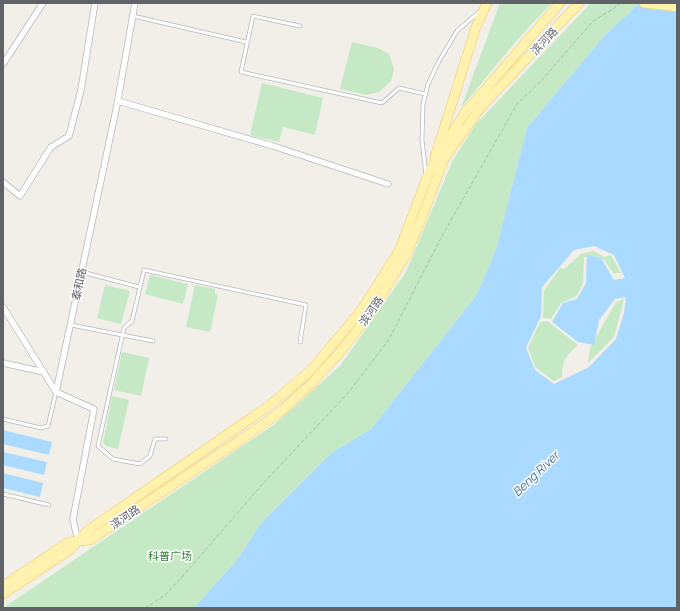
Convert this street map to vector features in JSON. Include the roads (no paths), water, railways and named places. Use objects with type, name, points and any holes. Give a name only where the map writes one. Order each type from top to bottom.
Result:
[{"type":"main road","name":"滨河路","points":[[3,594],[71,549],[87,531],[270,405],[310,371],[366,303],[399,251],[430,170],[464,114],[560,3]]},
{"type":"main road","points":[[644,3],[677,7]]},
{"type":"main road","name":"滨河路","points":[[3,586],[69,542],[90,540],[280,412],[313,382],[341,351],[373,310],[390,282],[409,248],[444,159],[481,107],[580,4]]},
{"type":"main road","points":[[430,170],[476,27],[486,5]]},
{"type":"street","points":[[3,64],[44,3]]},
{"type":"street","points":[[3,182],[20,196],[51,147],[69,136],[81,90],[95,3]]},
{"type":"street","name":"泰和路","points":[[56,392],[118,101],[135,3]]},
{"type":"street","points":[[118,101],[273,146],[388,184]]},
{"type":"street","points":[[3,307],[56,392],[94,409],[73,519],[76,533],[80,540]]},
{"type":"street","points":[[3,363],[44,372]]},
{"type":"lane","points":[[427,179],[422,140],[423,104],[428,84],[439,61],[457,31],[486,5]]},
{"type":"lane","points":[[133,16],[246,42]]},
{"type":"lane","points":[[300,26],[253,16],[246,42],[241,72],[382,103],[399,88],[425,94]]},
{"type":"lane","points":[[166,439],[155,439],[150,456],[140,464],[113,459],[98,446],[124,328],[132,321],[144,270],[306,305],[300,342]]},
{"type":"lane","points":[[82,272],[140,287]]},
{"type":"lane","points":[[71,325],[153,341]]},
{"type":"lane","points":[[3,419],[40,428],[48,426],[56,392]]},
{"type":"lane","points":[[3,494],[49,505]]},
{"type":"water","name":"Beng River","points":[[640,3],[677,3],[677,608],[194,608],[237,560],[261,523],[331,453],[371,429],[476,296],[496,250],[527,128],[605,35]],"holes":[[[594,246],[614,255],[625,278],[614,280],[601,258],[587,255],[586,283],[577,299],[563,303],[552,322],[578,342],[594,345],[599,320],[615,299],[626,297],[624,313],[616,339],[589,367],[554,384],[535,370],[526,348],[541,316],[542,287],[574,250]]]},
{"type":"water","points":[[3,430],[52,442],[49,455],[3,444]]},
{"type":"water","points":[[3,452],[47,462],[44,475],[3,465]]},
{"type":"water","points":[[3,473],[43,483],[40,497],[3,488]]},
{"type":"park label","name":"科普广场","points":[[170,556]]}]
